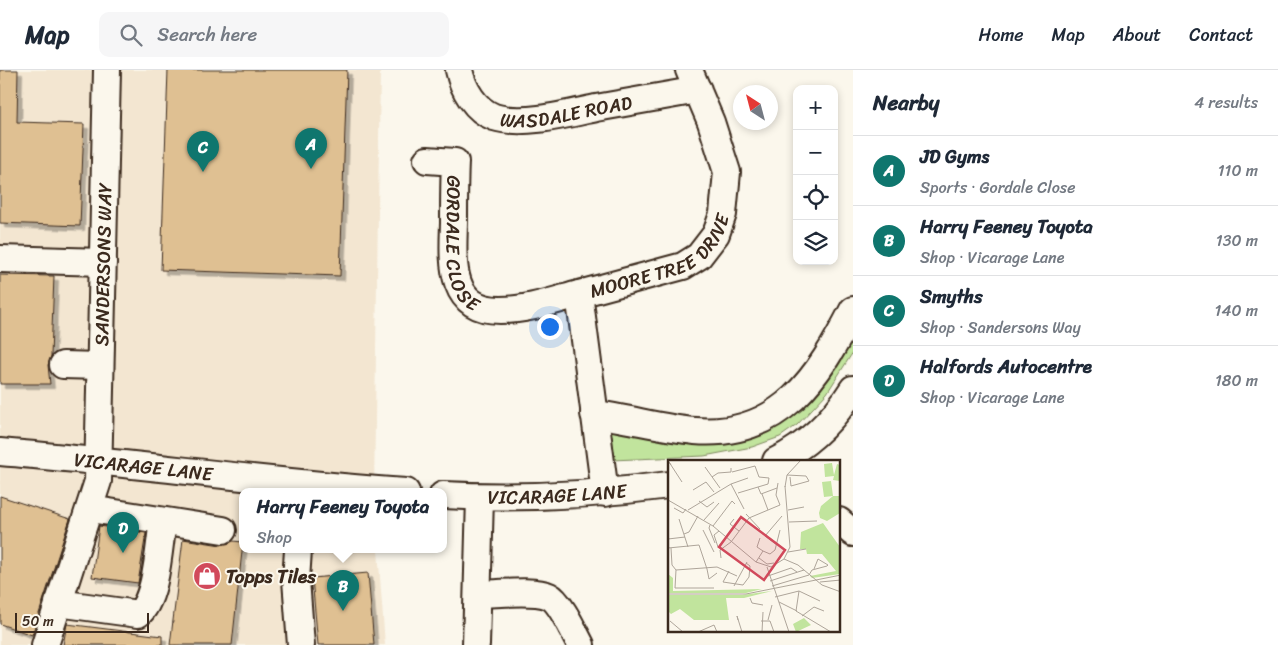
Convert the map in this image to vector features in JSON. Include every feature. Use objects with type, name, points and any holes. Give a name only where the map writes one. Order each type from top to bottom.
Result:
[{"type":"street","name":"SANDERSONS WAY","points":[[45,645],[98,481],[100,460],[100,366],[107,70]]},
{"type":"street","name":"WASDALE ROAD","points":[[459,70],[467,92],[478,107],[496,118],[526,119],[553,116],[694,80]]},
{"type":"street","name":"MOORE TREE DRIVE","points":[[604,494],[579,294],[683,266],[699,256],[716,234],[723,214],[726,172],[694,80]]},
{"type":"street","name":"GORDALE CLOSE","points":[[426,160],[455,162],[452,264],[458,284],[475,304],[499,310],[522,308],[579,294]]},
{"type":"street","points":[[0,259],[103,262]]},
{"type":"street","points":[[594,414],[696,431],[738,428],[766,419],[790,402],[819,368],[853,310]]},
{"type":"street","points":[[63,365],[100,366]]},
{"type":"street","points":[[783,460],[825,425],[850,399]]},
{"type":"street","points":[[811,460],[815,444],[825,425]]},
{"type":"street","name":"VICARAGE LANE","points":[[0,452],[100,460],[304,488]]},
{"type":"street","name":"VICARAGE LANE","points":[[447,495],[480,497],[604,494],[668,485]]},
{"type":"street","points":[[476,645],[480,497]]},
{"type":"street","points":[[90,510],[223,530]]},
{"type":"street","points":[[58,603],[138,614],[142,611],[151,593],[163,521]]},
{"type":"street","points":[[840,522],[853,533]]},
{"type":"street","points":[[298,553],[296,580],[301,645]]},
{"type":"street","points":[[478,594],[539,593],[551,596],[581,645]]},
{"type":"shaded area","points":[[0,70],[380,70],[374,488],[239,488],[239,553],[378,553],[385,645],[0,645]]},
{"type":"green space","points":[[853,310],[853,352],[827,393],[797,425],[780,437],[752,447],[704,456],[612,460],[607,416],[696,431],[766,419]]},
{"type":"building","points":[[0,70],[18,70],[17,122],[84,124],[80,226],[0,223]]},
{"type":"building","points":[[168,70],[347,70],[340,276],[161,270]]},
{"type":"building","points":[[0,275],[54,276],[51,356],[48,365],[50,384],[0,384]]},
{"type":"building","points":[[0,496],[70,519],[32,635],[0,624]]},
{"type":"building","points":[[99,526],[146,533],[138,583],[92,577]]},
{"type":"building","points":[[183,539],[221,545],[233,541],[239,542],[239,553],[242,553],[232,645],[170,645]]},
{"type":"building","points":[[368,573],[374,645],[318,645],[312,578]]},
{"type":"building","points":[[67,624],[162,636],[162,645],[63,645]]},
{"type":"place","name":"JD Gyms","points":[[311,169]]},
{"type":"place","name":"Smyths","points":[[203,172]]},
{"type":"place","name":"Halfords Autocentre","points":[[123,553]]},
{"type":"place","name":"Topps Tiles","points":[[207,576]]},
{"type":"place","name":"Harry Feeney Toyota","points":[[343,611]]}]
